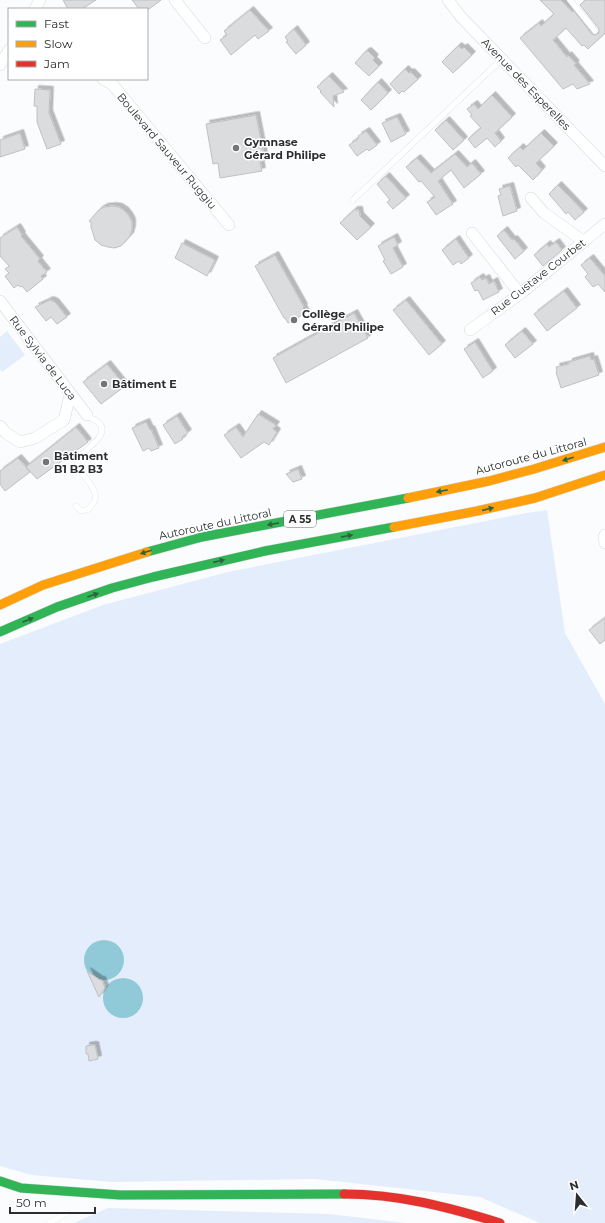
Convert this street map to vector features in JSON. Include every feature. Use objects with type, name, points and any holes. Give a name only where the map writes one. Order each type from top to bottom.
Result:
[{"type":"main road","name":"Autoroute du Littoral","points":[[0,605],[43,585],[158,548],[202,537],[388,502],[489,481],[605,447]]},
{"type":"main road","name":"A 55","points":[[0,632],[57,607],[112,588],[153,577],[265,551],[477,511],[535,498],[605,475]]},
{"type":"main road","points":[[0,1181],[21,1188],[120,1195],[362,1194],[423,1201],[456,1209],[500,1223]]},
{"type":"street","points":[[175,0],[205,38]]},
{"type":"street","name":"Avenue des Esperelles","points":[[448,0],[461,17],[605,166]]},
{"type":"street","points":[[0,65],[8,52]]},
{"type":"street","name":"Boulevard Sauveur Ruggiu","points":[[105,80],[112,84],[229,225]]},
{"type":"street","points":[[531,198],[544,213],[583,241]]},
{"type":"street","name":"Rue Gustave Courbet","points":[[470,330],[520,294],[605,224]]},
{"type":"street","points":[[472,233],[520,294]]},
{"type":"street","name":"Rue Sylvia de Luca","points":[[0,301],[87,416]]},
{"type":"street","points":[[0,426],[6,434],[20,442],[35,438],[64,420],[70,395]]},
{"type":"street","points":[[605,535],[605,543]]},
{"type":"lane","points":[[570,0],[595,31]]},
{"type":"lane","points":[[353,200],[502,59]]},
{"type":"lane","points":[[76,506],[81,511],[89,509],[95,500],[95,494],[77,467],[78,459],[84,451],[100,438],[102,431],[99,423],[87,416]]},
{"type":"lane","points":[[49,1223],[67,1213]]},
{"type":"shaded area","points":[[7,331],[25,355],[2,372],[0,369],[0,337]]},
{"type":"shaded area","points":[[547,510],[565,633],[605,704],[605,1223],[540,1223],[480,1197],[315,1179],[111,1182],[32,1175],[0,1166],[0,644],[103,605],[228,572]]},
{"type":"shaded area","points":[[108,1208],[329,1214],[406,1223],[74,1223]]},
{"type":"water","points":[[104,940],[112,942],[118,946],[122,952],[124,960],[122,968],[118,974],[112,978],[104,980],[96,978],[90,974],[86,968],[84,960],[86,952],[90,946],[96,942]]},
{"type":"water","points":[[123,978],[131,980],[137,984],[141,990],[143,998],[141,1006],[137,1012],[131,1016],[123,1018],[115,1016],[109,1012],[105,1006],[103,998],[105,990],[109,984],[115,980]]},
{"type":"building","points":[[63,0],[96,0],[84,8],[67,8]]},
{"type":"building","points":[[132,0],[161,0],[149,9],[138,8]]},
{"type":"building","points":[[540,0],[561,0],[572,12],[574,11],[592,34],[595,35],[599,33],[599,29],[580,5],[585,0],[605,0],[605,33],[588,49],[584,45],[582,46],[566,28],[553,40],[567,57],[568,55],[576,64],[574,65],[590,84],[577,89],[573,84],[563,89],[520,38],[539,23],[541,26],[554,14]]},
{"type":"building","points":[[250,10],[269,31],[258,39],[255,35],[231,55],[220,40],[227,35],[224,31]]},
{"type":"building","points":[[294,29],[306,45],[296,54],[286,42],[288,41],[285,37]]},
{"type":"building","points":[[458,46],[462,49],[464,47],[472,55],[453,73],[442,62]]},
{"type":"building","points":[[368,51],[375,58],[373,60],[379,66],[369,76],[355,63],[365,52]]},
{"type":"building","points":[[405,69],[409,73],[411,72],[418,79],[404,92],[402,91],[399,94],[390,84]]},
{"type":"building","points":[[329,76],[344,92],[333,96],[334,107],[317,87]]},
{"type":"building","points":[[378,82],[388,93],[371,110],[361,100]]},
{"type":"building","points":[[35,89],[50,90],[49,113],[61,144],[47,149],[37,122],[37,106],[34,106]]},
{"type":"building","points":[[492,95],[512,117],[495,133],[501,141],[495,147],[487,138],[475,148],[468,139],[481,128],[470,116],[472,115],[467,109],[474,104],[478,109]]},
{"type":"building","name":"Gymnase Gérard Philipe","points":[[256,115],[265,161],[260,162],[262,171],[220,178],[218,163],[213,164],[206,124]]},
{"type":"building","points":[[397,117],[406,134],[391,142],[382,123]]},
{"type":"building","points":[[446,120],[464,140],[453,150],[435,130]]},
{"type":"building","points":[[366,131],[377,145],[369,151],[367,149],[357,156],[349,145],[359,138],[358,136]]},
{"type":"building","points":[[20,133],[25,149],[0,157],[0,140]]},
{"type":"building","points":[[541,133],[554,146],[536,163],[542,170],[533,180],[518,165],[516,167],[508,158],[520,147],[523,150]]},
{"type":"building","points":[[455,154],[467,167],[472,163],[481,174],[464,188],[451,170],[438,181],[453,204],[436,215],[427,202],[435,197],[406,167],[417,158],[431,173]]},
{"type":"building","points":[[386,176],[406,198],[393,209],[387,202],[390,200],[377,184]]},
{"type":"building","points":[[558,185],[584,212],[575,220],[568,212],[566,214],[549,194]]},
{"type":"building","points":[[510,186],[517,211],[503,216],[498,196],[501,195],[499,189]]},
{"type":"building","points":[[104,207],[119,207],[125,211],[132,222],[130,236],[121,246],[114,248],[101,245],[95,240],[91,222],[89,221],[99,210]]},
{"type":"building","points":[[354,210],[359,210],[360,216],[371,227],[357,240],[340,223]]},
{"type":"building","points":[[17,227],[22,235],[21,236],[40,259],[38,261],[47,272],[41,276],[43,279],[27,292],[22,286],[20,287],[18,285],[14,288],[5,276],[9,273],[5,269],[9,266],[0,256],[0,238]]},
{"type":"building","points":[[504,230],[524,251],[515,259],[497,236]]},
{"type":"building","points":[[394,237],[398,245],[393,248],[403,267],[391,274],[383,261],[385,260],[378,246]]},
{"type":"building","points":[[456,239],[469,258],[461,264],[459,261],[453,265],[442,250]]},
{"type":"building","points":[[556,242],[562,250],[543,266],[534,255],[547,244],[549,247]]},
{"type":"building","points":[[182,243],[215,260],[207,276],[175,258]]},
{"type":"building","points":[[275,255],[306,313],[288,323],[255,266]]},
{"type":"building","points":[[590,258],[605,276],[605,292],[598,284],[593,287],[585,277],[588,274],[581,265]]},
{"type":"building","points":[[480,277],[482,280],[486,278],[489,284],[494,281],[499,292],[483,300],[478,290],[475,291],[471,283]]},
{"type":"building","points":[[564,291],[577,308],[547,331],[534,314]]},
{"type":"building","points":[[50,300],[55,302],[67,317],[57,324],[51,317],[46,321],[35,307]]},
{"type":"building","points":[[406,300],[442,344],[429,355],[393,310]]},
{"type":"building","points":[[354,313],[368,338],[286,383],[273,358]]},
{"type":"building","points":[[522,331],[533,344],[515,358],[505,345]]},
{"type":"building","points":[[475,342],[493,371],[483,378],[464,349]]},
{"type":"building","points":[[590,356],[591,360],[594,359],[599,375],[561,388],[556,367]]},
{"type":"building","name":"Bâtiment E","points":[[107,364],[125,386],[101,404],[83,382]]},
{"type":"building","points":[[258,414],[276,425],[273,429],[277,432],[269,445],[264,442],[241,458],[224,435],[236,427],[243,437]]},
{"type":"building","points":[[177,416],[188,433],[182,437],[183,439],[175,444],[163,425]]},
{"type":"building","points":[[146,422],[150,430],[151,429],[159,448],[151,451],[149,448],[143,451],[132,428]]},
{"type":"building","name":"Bâtiment B1 B2 B3","points":[[76,427],[88,442],[37,479],[26,467]]},
{"type":"building","points":[[18,458],[30,472],[5,491],[0,484],[0,471]]},
{"type":"building","points":[[298,469],[302,479],[293,482],[286,474]]},
{"type":"building","points":[[605,618],[605,640],[600,644],[589,630]]},
{"type":"building","points":[[87,971],[102,980],[105,988],[99,997]]},
{"type":"building","points":[[95,1045],[98,1059],[89,1061],[88,1054],[86,1054],[86,1046]]},
{"type":"traffic: fast","points":[[147,552],[202,537],[408,498]]},
{"type":"traffic: fast","points":[[0,632],[57,607],[112,588],[153,577],[265,551],[394,527]]},
{"type":"traffic: fast","points":[[0,1181],[21,1188],[120,1195],[344,1194]]},
{"type":"traffic: slow","points":[[408,498],[489,481],[605,447]]},
{"type":"traffic: slow","points":[[394,527],[535,498],[605,475]]},
{"type":"traffic: slow","points":[[0,605],[43,585],[147,552]]},
{"type":"traffic: jam","points":[[344,1194],[384,1196],[423,1202],[500,1223]]},
{"type":"place","name":"Gymnase Gérard Philipe","points":[[236,148]]},
{"type":"place","name":"Collège Gérard Philipe","points":[[294,320]]},
{"type":"place","name":"Bâtiment E","points":[[104,384]]},
{"type":"place","name":"Bâtiment B1 B2 B3","points":[[46,462]]}]
